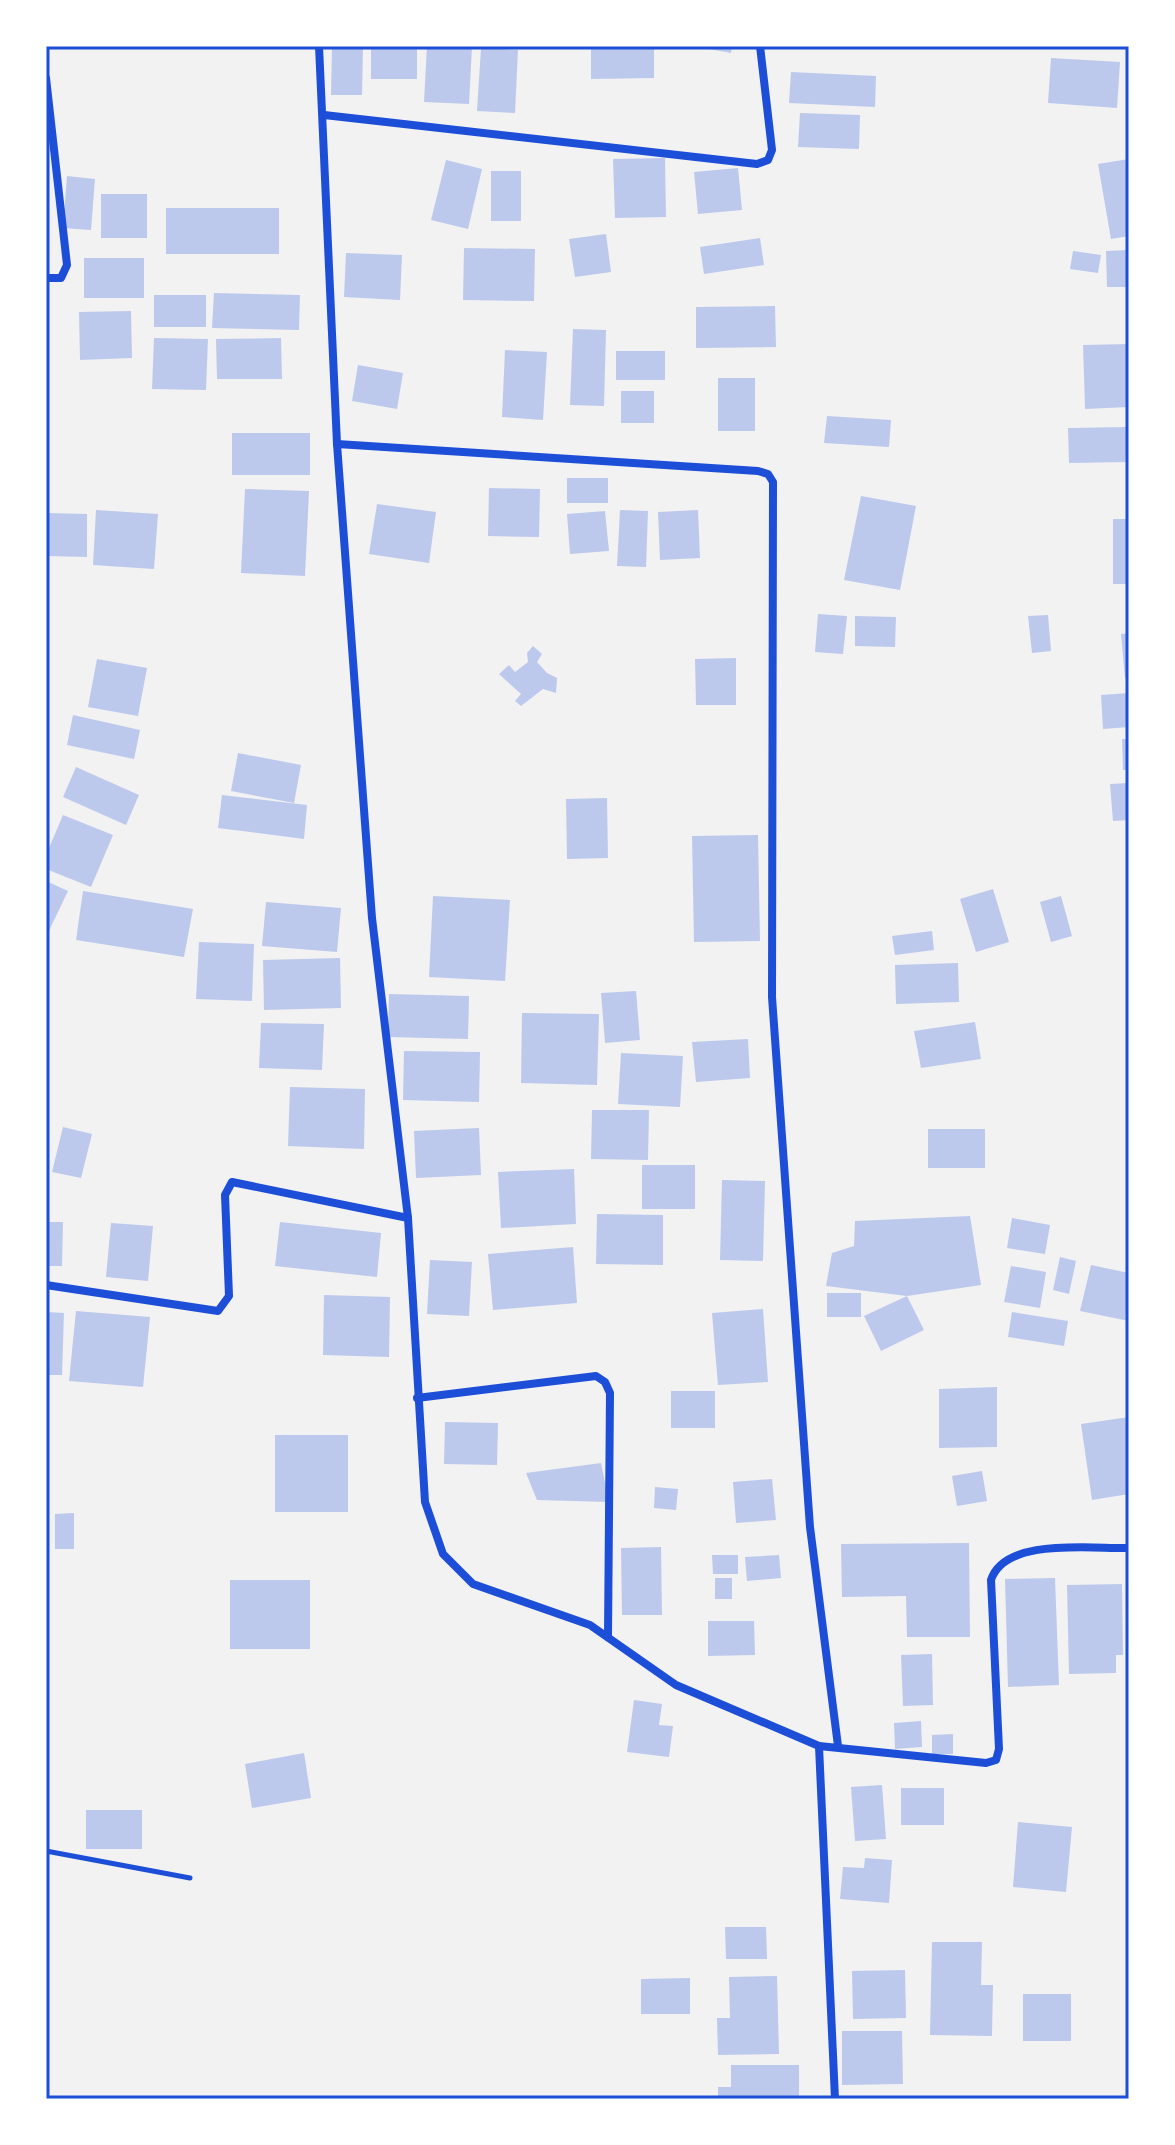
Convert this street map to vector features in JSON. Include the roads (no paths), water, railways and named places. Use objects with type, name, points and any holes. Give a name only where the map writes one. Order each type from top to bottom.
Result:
[{"type":"street","points":[[319,46],[337,444],[372,918],[408,1218],[425,1502],[443,1554],[473,1584],[590,1625],[676,1685],[819,1746],[986,1763],[996,1760],[999,1749],[991,1580],[995,1570],[1006,1558],[1024,1550],[1129,1548]]},
{"type":"street","points":[[324,115],[757,164],[768,160],[772,150],[760,46]]},
{"type":"street","points":[[46,78],[67,265],[61,278],[46,278]]},
{"type":"street","points":[[337,444],[758,471],[768,474],[773,482],[772,997],[810,1527],[838,1746]]},
{"type":"street","points":[[46,1285],[218,1311],[229,1296],[225,1195],[232,1182],[408,1218]]},
{"type":"street","points":[[417,1398],[596,1376],[605,1382],[610,1393],[608,1637]]},
{"type":"street","points":[[819,1746],[835,2099]]}]
